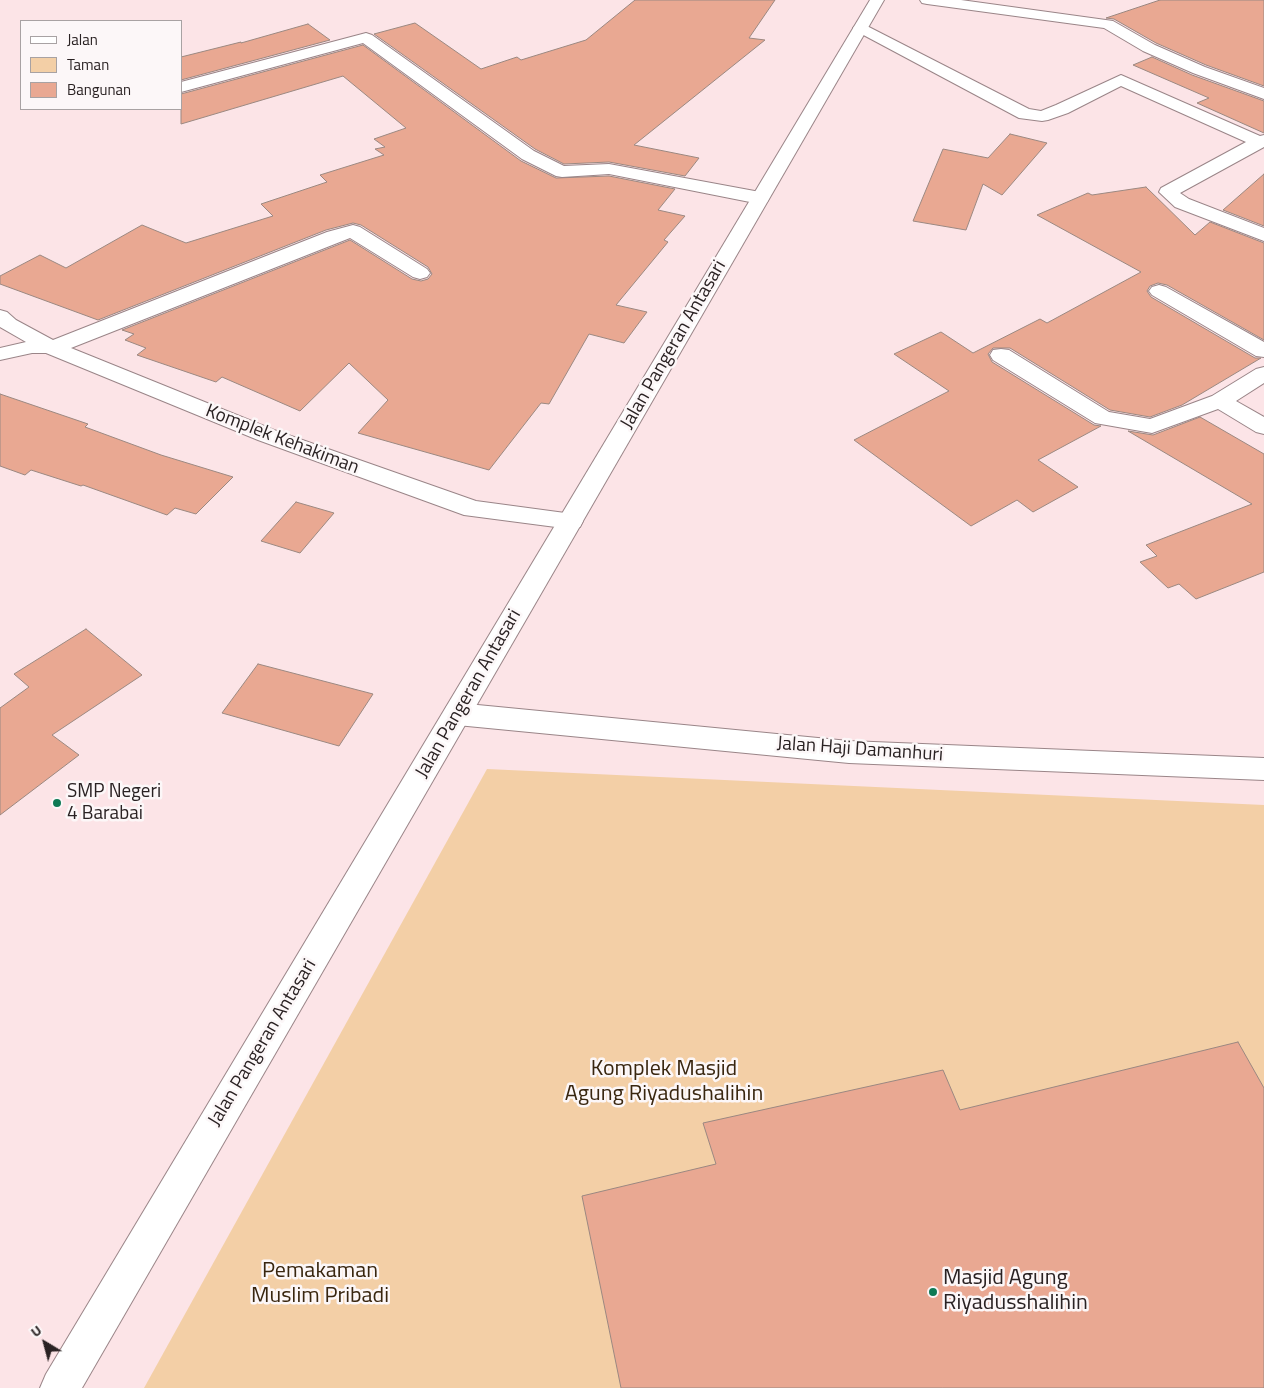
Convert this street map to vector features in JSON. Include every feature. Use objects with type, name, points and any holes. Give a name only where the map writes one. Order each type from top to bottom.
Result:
[{"type":"street","name":"Jalan Pangeran Antasari","points":[[60,1388],[877,0]]},
{"type":"street","points":[[928,0],[1108,24],[1149,48],[1199,70],[1264,94]]},
{"type":"street","points":[[861,28],[1020,112],[1033,116],[1042,116],[1062,109],[1121,80],[1262,141]]},
{"type":"street","points":[[182,88],[360,33],[528,155],[556,170],[562,172],[609,169],[760,198]]},
{"type":"street","points":[[1262,141],[1168,192],[1182,203],[1264,235]]},
{"type":"street","points":[[0,316],[9,324],[52,348],[346,232],[353,231],[420,273]]},
{"type":"street","points":[[1159,291],[1264,350]]},
{"type":"street","name":"Komplek Kehakiman","points":[[0,354],[32,346],[52,348],[266,436],[473,509],[571,521]]},
{"type":"street","points":[[1001,355],[1103,418],[1152,426],[1220,401],[1264,374]]},
{"type":"street","points":[[1220,401],[1264,427]]},
{"type":"street","name":"Jalan Haji Damanhuri","points":[[457,714],[849,752],[1264,769]]},
{"type":"green space","name":"Komplek Masjid Agung Riyadushalihin","points":[[487,769],[1264,805],[1264,1388],[144,1388]]},
{"type":"building","points":[[635,0],[775,0],[749,38],[765,40],[634,145],[699,158],[685,176],[609,162],[564,164],[535,149],[374,34],[415,23],[481,69],[517,57],[521,60],[586,40]]},
{"type":"building","points":[[1160,0],[1264,0],[1264,86],[1206,65],[1156,43],[1114,19],[1106,18]]},
{"type":"building","points":[[308,24],[330,40],[182,80],[182,57],[241,43]]},
{"type":"building","points":[[363,45],[521,161],[556,178],[609,176],[675,189],[658,210],[685,216],[664,240],[668,242],[616,305],[647,312],[624,343],[589,334],[549,404],[541,403],[489,470],[358,433],[388,400],[349,363],[300,411],[222,377],[216,382],[137,355],[146,348],[125,340],[134,334],[122,330],[350,240],[412,279],[421,281],[428,279],[432,274],[428,267],[361,225],[353,223],[326,230],[98,320],[0,284],[0,276],[40,255],[66,268],[142,225],[186,243],[273,216],[261,204],[327,182],[320,175],[384,155],[375,149],[385,147],[374,139],[406,128],[343,76],[181,124],[182,94]]},
{"type":"building","points":[[1152,57],[1192,75],[1264,101],[1264,133],[1197,103],[1209,98],[1133,65]]},
{"type":"building","points":[[1010,134],[1047,143],[1002,195],[983,184],[966,230],[913,221],[943,149],[988,158]]},
{"type":"building","points":[[1264,174],[1264,226],[1223,210]]},
{"type":"building","points":[[1146,187],[1195,235],[1210,222],[1264,243],[1264,340],[1167,285],[1158,283],[1150,286],[1147,291],[1151,297],[1255,358],[1261,358],[1182,405],[1150,417],[1110,410],[1010,348],[993,348],[988,354],[992,362],[1094,425],[1101,426],[1038,460],[1078,487],[1033,512],[1017,500],[971,526],[854,440],[949,391],[894,354],[941,332],[973,353],[1040,319],[1047,323],[1141,272],[1037,215],[1088,193],[1092,195]]},
{"type":"building","points":[[0,394],[88,424],[85,427],[161,455],[233,477],[196,514],[175,508],[167,515],[83,485],[81,486],[31,470],[25,475],[0,466]]},
{"type":"building","points":[[1200,417],[1264,454],[1264,572],[1196,599],[1179,584],[1168,588],[1140,562],[1157,556],[1146,545],[1252,504],[1128,431],[1153,435]]},
{"type":"building","points":[[296,502],[334,513],[300,553],[261,541]]},
{"type":"building","points":[[86,629],[142,675],[52,735],[79,755],[0,815],[0,708],[29,687],[14,674]]},
{"type":"building","points":[[258,664],[373,694],[339,746],[222,713]]},
{"type":"building","name":"Masjid Agung Riyadusshalihin","points":[[1238,1042],[1264,1088],[1264,1388],[621,1388],[582,1196],[716,1164],[703,1123],[943,1070],[960,1110]]},
{"type":"place","name":"SMP Negeri 4 Barabai","points":[[57,803]]},
{"type":"place","name":"Masjid Agung Riyadusshalihin","points":[[933,1292]]},
{"type":"park label","name":"Pemakaman Muslim Pribadi","points":[[320,1284]]}]
